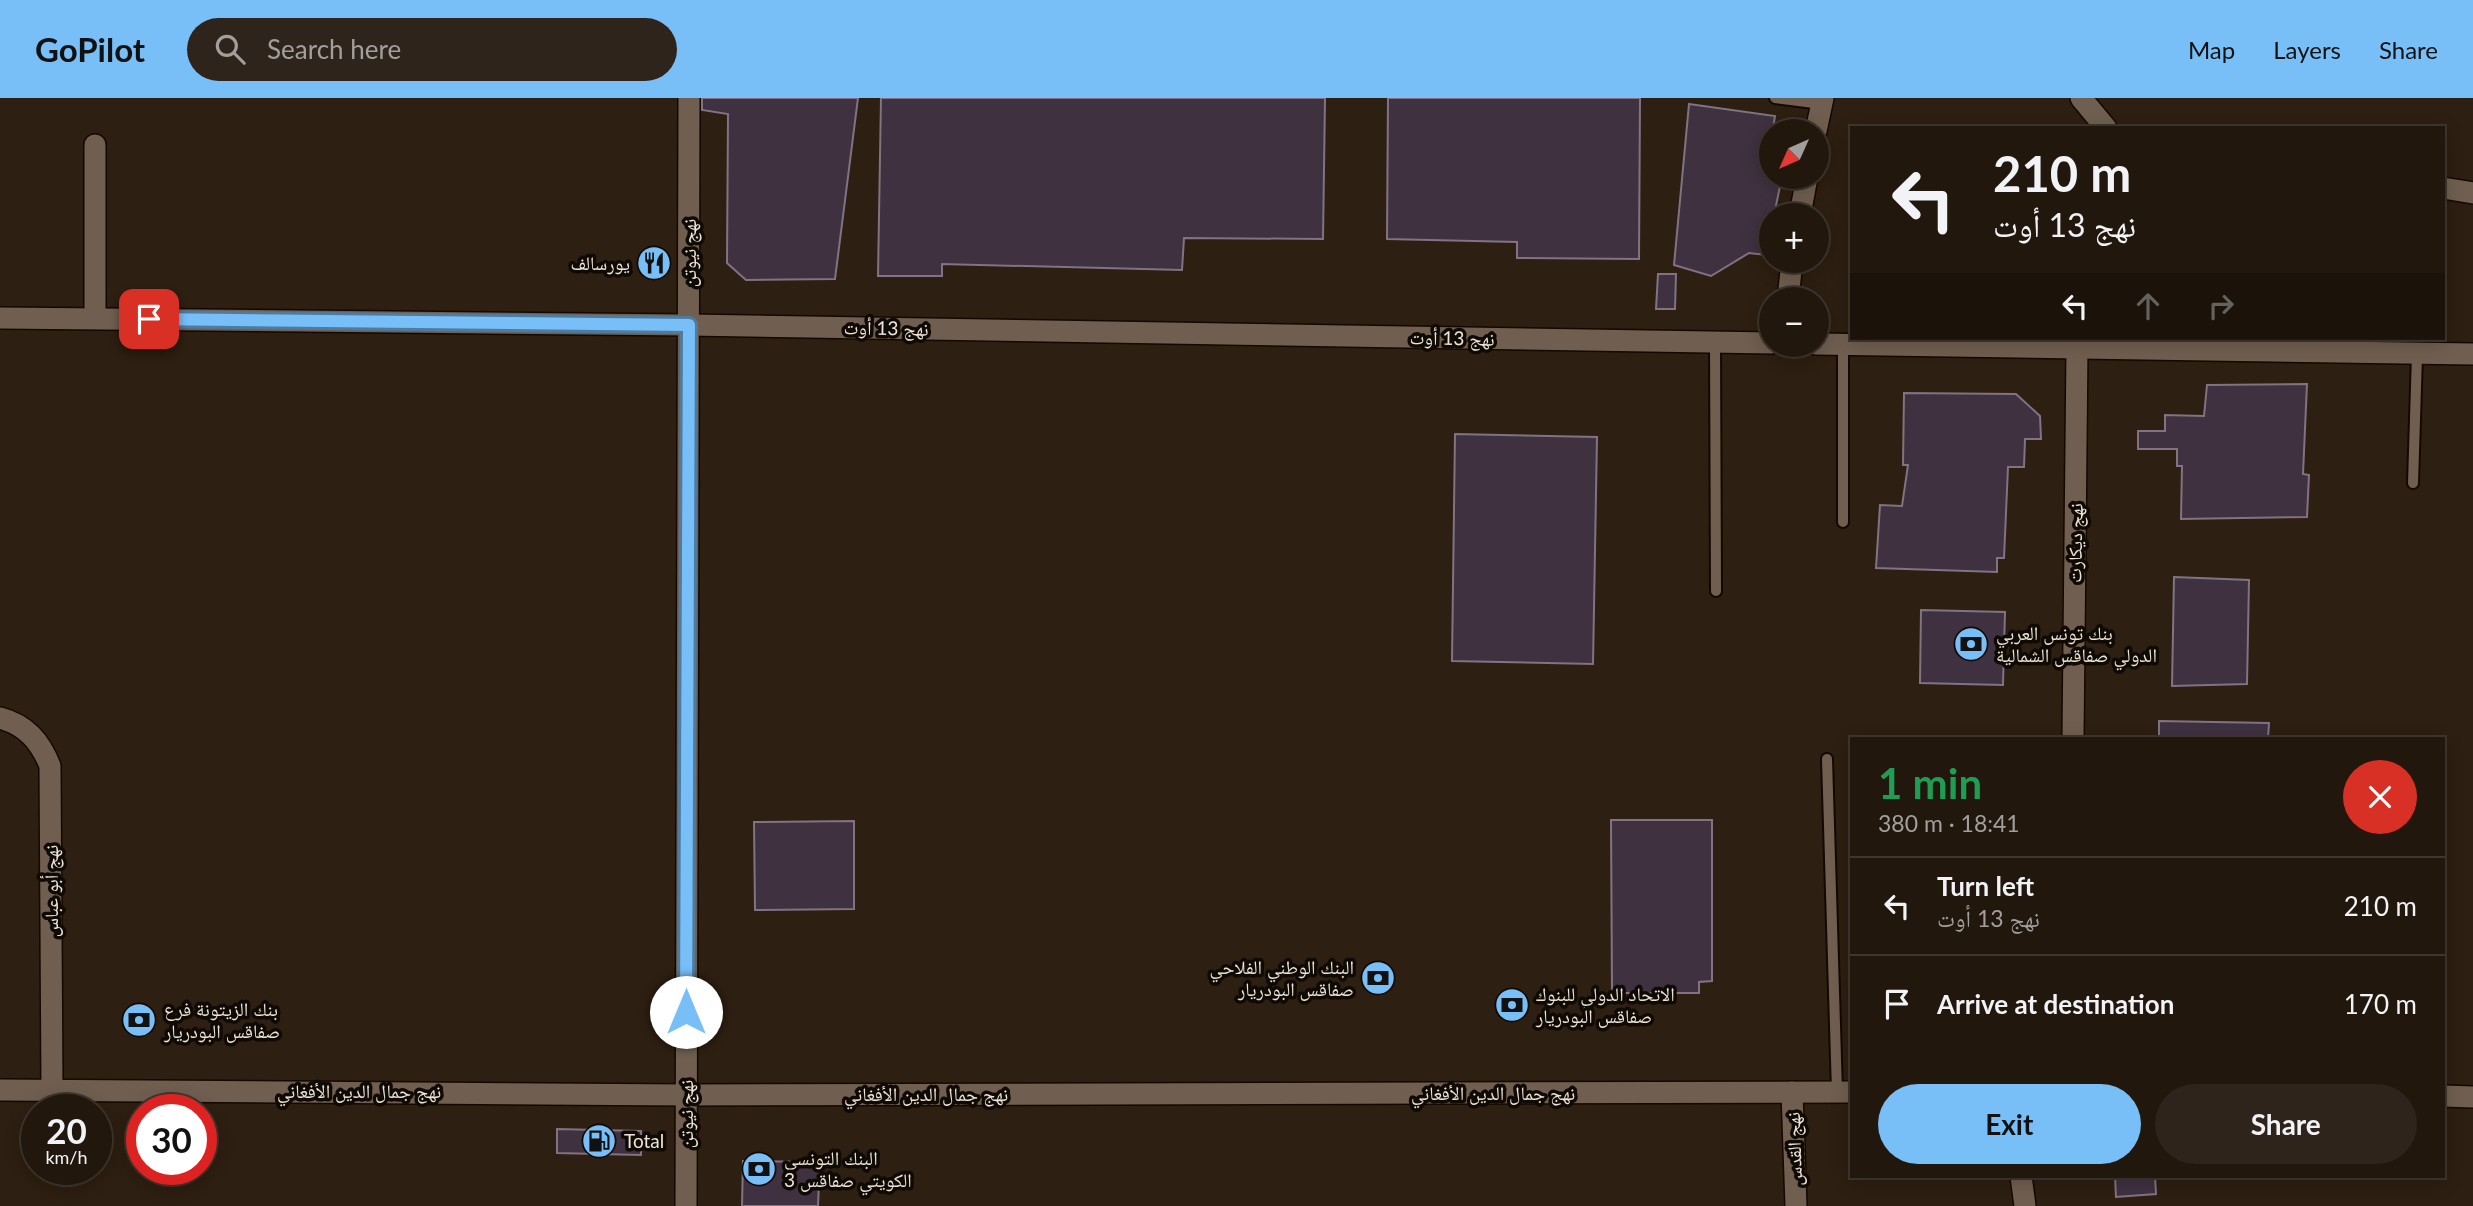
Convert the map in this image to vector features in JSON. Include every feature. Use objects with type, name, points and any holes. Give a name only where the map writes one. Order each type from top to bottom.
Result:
[{"type":"main road","name":"نهج نيوتن","points":[[686,1206],[689,98]]},
{"type":"main road","points":[[2081,98],[2104,126]]},
{"type":"main road","points":[[1818,119],[1822,101]]},
{"type":"main road","points":[[95,145],[95,318]]},
{"type":"main road","points":[[2445,188],[2473,193]]},
{"type":"main road","name":"نهج 13 أوت","points":[[0,318],[689,325],[1759,343]]},
{"type":"main road","points":[[1829,344],[2077,348],[2265,344],[2417,355],[2473,354]]},
{"type":"main road","name":"نهج ديكارت","points":[[2073,737],[2077,348]]},
{"type":"main road","name":"نهج أبو عباس","points":[[0,718],[31,733],[43,748],[50,766],[52,1089]]},
{"type":"main road","name":"نهج جمال الدين الأفغاني","points":[[0,1090],[686,1095],[1844,1092]]},
{"type":"main road","name":"نهج القدس","points":[[1792,1092],[1796,1206]]},
{"type":"main road","points":[[2445,1097],[2473,1097]]},
{"type":"main road","points":[[2021,1178],[2025,1206]]},
{"type":"lane","points":[[1775,98],[1822,101]]},
{"type":"lane","points":[[1715,342],[1716,591]]},
{"type":"lane","points":[[1843,344],[1843,522]]},
{"type":"lane","points":[[2413,483],[2417,355]]},
{"type":"lane","points":[[1827,758],[1844,1092]]},
{"type":"building","points":[[702,98],[858,98],[835,279],[746,280],[727,263],[728,114],[702,110]]},
{"type":"building","points":[[881,98],[1325,98],[1323,239],[1184,238],[1182,270],[942,264],[942,276],[878,276]]},
{"type":"building","points":[[1388,98],[1640,98],[1639,259],[1517,258],[1517,242],[1387,239]]},
{"type":"building","points":[[1689,104],[1775,116],[1775,119],[1759,119],[1759,189],[1779,189],[1777,203],[1759,203],[1759,254],[1749,253],[1711,276],[1674,265]]},
{"type":"building","points":[[1658,274],[1676,274],[1675,309],[1656,309]]},
{"type":"building","points":[[2307,384],[2303,474],[2309,475],[2307,517],[2181,519],[2182,466],[2177,466],[2177,449],[2138,449],[2138,431],[2165,431],[2165,415],[2204,416],[2207,385]]},
{"type":"building","points":[[1904,393],[2016,394],[2040,416],[2041,439],[2025,439],[2024,467],[2008,467],[2004,558],[1997,558],[1997,572],[1876,568],[1880,505],[1902,506],[1908,465],[1903,465]]},
{"type":"building","points":[[1455,434],[1597,437],[1593,664],[1452,661]]},
{"type":"building","points":[[2174,577],[2249,580],[2247,684],[2172,686]]},
{"type":"building","points":[[1921,610],[2005,612],[2003,685],[1920,683]]},
{"type":"building","points":[[2159,721],[2269,723],[2268,737],[2159,737]]},
{"type":"building","points":[[1611,820],[1712,820],[1712,981],[1699,982],[1699,993],[1612,993]]},
{"type":"building","points":[[854,821],[854,909],[755,910],[754,822]]},
{"type":"building","points":[[557,1129],[641,1131],[641,1155],[557,1153]]},
{"type":"building","points":[[743,1161],[820,1162],[818,1206],[742,1206]]},
{"type":"building","points":[[2115,1178],[2155,1178],[2156,1194],[2116,1197]]},
{"type":"place","name":"يورسالف","points":[[654,263]]},
{"type":"place","name":"بنك تونس العربي الدولي صفاقس الشمالية","points":[[1971,644]]},
{"type":"place","name":"البنك الوطني الفلاحي صفاقس البودريار","points":[[1378,978]]},
{"type":"place","name":"الاتحاد الدولي للبنوك صفاقس البودريار","points":[[1512,1005]]},
{"type":"place","name":"بنك الزيتونة فرع صفاقس البودريار","points":[[139,1020]]},
{"type":"place","name":"Total","points":[[599,1141]]},
{"type":"place","name":"البنك التونسي الكويتي صفاقس 3","points":[[759,1169]]},
{"type":"route","points":[[149,319],[689,325],[686,1012]]}]
